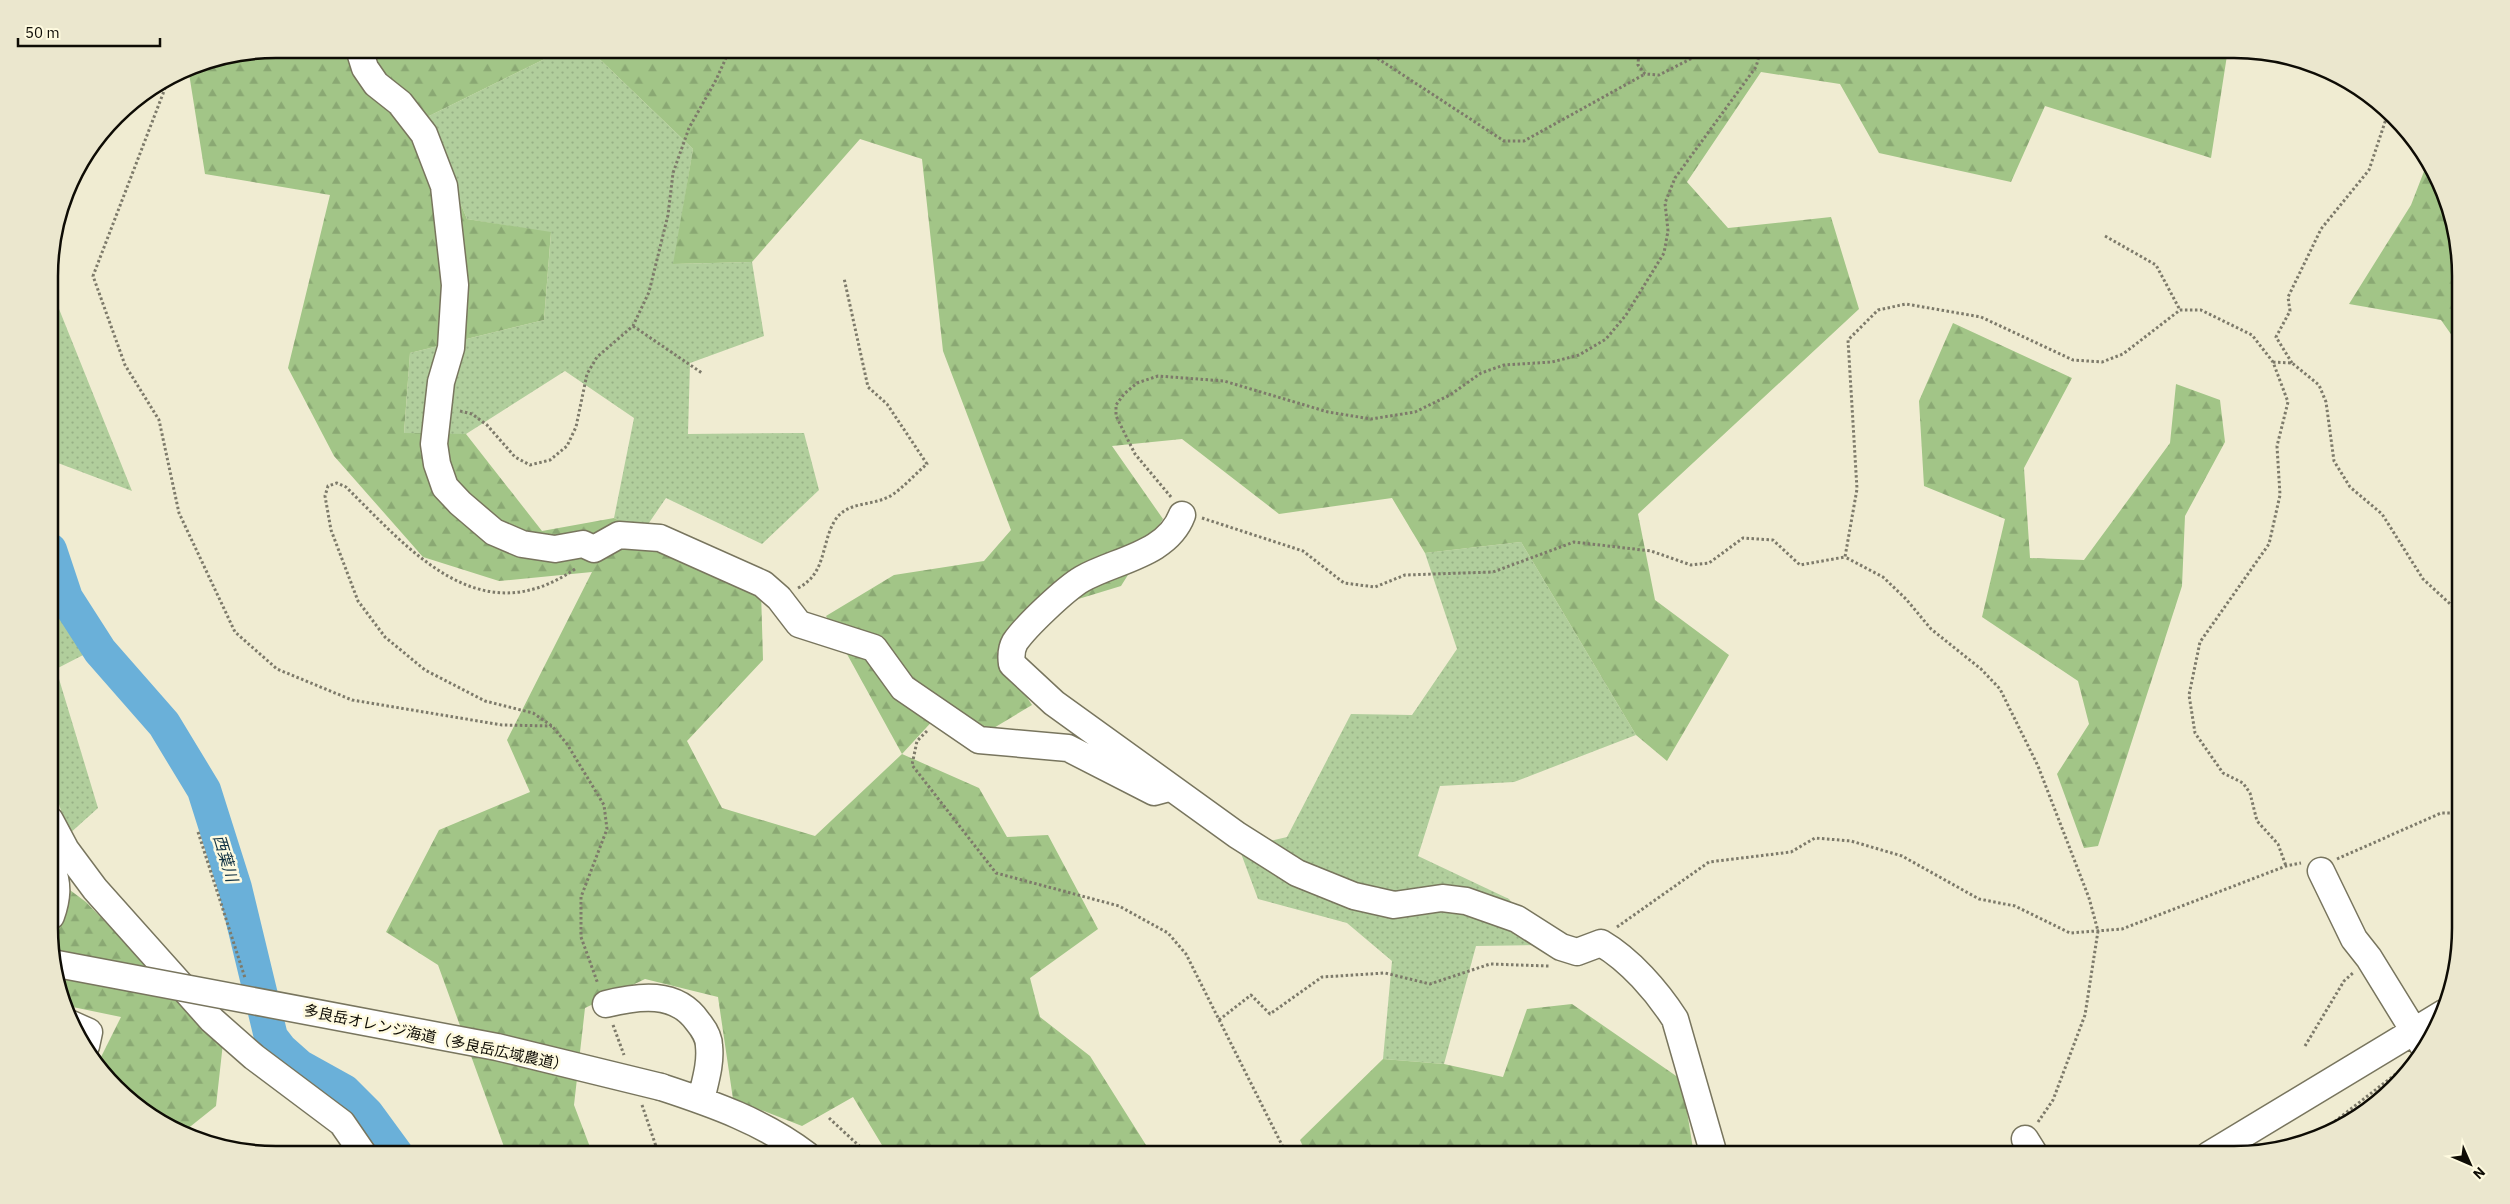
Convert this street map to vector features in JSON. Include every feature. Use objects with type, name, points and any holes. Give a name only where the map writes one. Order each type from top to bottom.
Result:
[{"type":"street","points":[[362,58],[365,68],[376,84],[400,103],[424,134],[444,186],[456,284],[451,348],[441,382],[434,444],[437,464],[445,487],[460,503],[494,532],[522,544],[554,549],[583,544],[594,548],[619,535],[660,538],[763,584],[779,598],[799,624],[874,648],[903,688],[979,740],[1068,748],[1154,792],[1170,788]]},
{"type":"street","points":[[1182,515],[1179,523],[1168,536],[1147,551],[1082,579],[1055,600],[1014,643],[1011,655],[1012,664],[1054,703],[1237,835],[1297,873],[1354,896],[1394,905],[1442,898],[1466,901],[1517,919],[1561,947],[1589,948],[1616,952],[1664,1002],[1676,1019],[1711,1146]]},
{"type":"street","points":[[58,835],[66,850],[95,889],[212,1020],[254,1057],[342,1123],[358,1146]]},
{"type":"street","points":[[2225,1146],[2420,1040],[2369,958],[2354,939],[2321,871]]},
{"type":"street","name":"多良岳オレンジ海道（多良岳広域農道）","points":[[61,965],[497,1047],[651,1095],[701,1100],[762,1127],[795,1146]]},
{"type":"street","points":[[606,1004],[635,997],[659,997],[674,1002],[695,1017],[710,1044],[710,1061],[701,1100]]},
{"type":"street","points":[[82,1029],[89,1032],[88,1039]]},
{"type":"path","points":[[439,410],[454,409],[472,414],[487,425],[515,457],[530,465],[550,460],[567,446],[576,428],[587,374],[597,357],[633,326],[649,292],[668,215],[673,173],[689,128],[726,58]]},
{"type":"path","points":[[1377,58],[1504,141],[1524,141],[1645,74],[1659,75],[1692,58]]},
{"type":"path","points":[[1638,58],[1638,65],[1645,74]]},
{"type":"path","points":[[1758,58],[1756,67],[1675,178],[1665,203],[1668,231],[1664,253],[1626,315],[1606,339],[1579,355],[1552,362],[1504,365],[1481,373],[1450,395],[1415,412],[1371,419],[1328,412],[1224,381],[1158,376],[1137,383],[1124,394],[1116,405],[1116,416],[1135,454],[1178,505],[1182,515],[1206,519],[1303,551],[1344,583],[1375,588],[1405,575],[1493,572],[1574,542],[1651,551],[1691,565],[1709,563],[1743,538],[1773,540],[1800,565],[1845,557],[1883,577],[1906,599],[1931,629],[1981,669],[2000,689],[2038,766],[2089,898],[2098,931],[2085,1015],[2054,1100],[2031,1146]]},
{"type":"path","points":[[165,87],[93,276],[125,365],[159,420],[179,512],[235,632],[277,669],[352,700],[502,724],[552,726]]},
{"type":"path","points":[[2386,119],[2369,170],[2321,229],[2288,297],[2290,311],[2276,337],[2292,363],[2319,386],[2326,402],[2334,460],[2350,487],[2382,514],[2424,578],[2452,605]]},
{"type":"path","points":[[2105,236],[2156,265],[2180,310]]},
{"type":"path","points":[[779,598],[805,585],[821,565],[834,522],[846,508],[891,496],[927,464],[887,404],[868,386],[844,278]]},
{"type":"path","points":[[1845,557],[1857,489],[1848,340],[1878,310],[1906,304],[1981,317],[2073,360],[2102,362],[2123,354],[2180,310],[2201,310],[2252,335],[2273,362],[2288,402],[2277,446],[2280,495],[2269,544],[2200,642],[2189,695],[2196,734],[2223,773],[2243,783],[2250,793],[2257,821],[2278,844],[2286,866]]},
{"type":"path","points":[[633,326],[702,373]]},
{"type":"path","points":[[2273,362],[2292,363]]},
{"type":"path","points":[[594,548],[577,568],[554,584],[518,593],[488,591],[463,584],[440,574],[414,554],[346,487],[337,483],[328,486],[325,496],[331,530],[358,601],[384,637],[425,670],[485,701],[533,713],[552,726],[567,744],[604,805],[607,829],[580,897],[581,937],[625,1058]]},
{"type":"path","points":[[942,716],[917,741],[912,765],[996,873],[1118,906],[1168,933],[1186,954],[1282,1146]]},
{"type":"path","points":[[1218,1020],[1251,995],[1270,1014],[1322,977],[1385,973],[1430,984],[1490,964],[1559,966],[1589,948],[1611,930],[1709,862],[1792,852],[1815,838],[1851,841],[1902,856],[1979,899],[2015,906],[2070,933],[2122,929],[2286,866],[2308,861],[2321,871],[2330,862],[2441,813],[2452,813]]},
{"type":"path","points":[[198,832],[246,984]]},
{"type":"path","points":[[2305,1046],[2344,982],[2369,958]]},
{"type":"path","points":[[2333,1123],[2397,1073]]},
{"type":"path","points":[[651,1095],[658,1146]]},
{"type":"path","points":[[829,1118],[859,1146]]},
{"type":"green space","points":[[261,58],[547,58],[425,118],[467,219],[551,232],[544,320],[410,353],[404,433],[466,434],[542,531],[614,518],[761,591],[763,660],[687,741],[722,808],[815,836],[902,754],[979,788],[1007,837],[1048,835],[1098,929],[1030,978],[1040,1017],[1090,1056],[1147,1146],[883,1146],[853,1097],[802,1126],[733,1099],[718,997],[645,979],[585,1008],[574,1105],[590,1146],[504,1146],[438,965],[386,932],[439,830],[530,792],[507,740],[592,572],[499,581],[423,557],[334,456],[288,368],[330,195],[205,174],[189,75],[205,69],[247,59]]},
{"type":"green space","points":[[547,58],[598,58],[693,149],[674,264],[752,262],[764,336],[690,363],[688,434],[804,433],[819,490],[762,544],[666,498],[642,533],[614,518],[634,418],[565,371],[466,434],[404,434],[410,353],[544,320],[551,233],[467,219],[425,118]]},
{"type":"green space","points":[[598,58],[2227,58],[2211,158],[2045,106],[2011,182],[1879,153],[1840,84],[1761,72],[1687,182],[1728,228],[1831,217],[1859,309],[1638,514],[1655,600],[1729,655],[1667,761],[1636,735],[1521,542],[1425,553],[1392,498],[1279,514],[1182,439],[1112,446],[1163,519],[1121,586],[1039,611],[997,652],[1032,705],[987,732],[949,703],[902,754],[826,616],[894,575],[984,561],[1011,530],[943,351],[922,159],[860,139],[752,262],[673,264],[693,149]]},
{"type":"green space","points":[[2425,169],[2441,205],[2451,247],[2452,336],[2441,320],[2349,304],[2411,205]]},
{"type":"green space","points":[[58,306],[132,491],[58,463]]},
{"type":"green space","points":[[1953,323],[2072,378],[2024,468],[2030,558],[2084,560],[2170,443],[2176,384],[2220,400],[2225,442],[2185,516],[2182,586],[2098,846],[2084,848],[2057,774],[2089,724],[2078,681],[1982,617],[2005,519],[1924,486],[1919,401]]},
{"type":"green space","points":[[1521,542],[1636,735],[1514,782],[1440,786],[1418,856],[1509,899],[1545,945],[1476,946],[1444,1064],[1383,1059],[1392,961],[1347,923],[1258,899],[1239,848],[1287,837],[1351,714],[1412,715],[1457,649],[1425,553]]},
{"type":"green space","points":[[58,603],[89,652],[58,668]]},
{"type":"green space","points":[[58,676],[98,808],[68,835],[58,801]]},
{"type":"green space","points":[[58,881],[86,902],[223,1043],[216,1106],[188,1128],[154,1110],[121,1083],[101,1058],[121,1017],[72,1007],[59,957]]},
{"type":"green space","points":[[1572,1004],[1682,1080],[1693,1146],[1303,1146],[1300,1140],[1383,1059],[1444,1064],[1503,1077],[1527,1009]]},
{"type":"waterway","name":"西葉川","points":[[58,574],[66,598],[100,651],[164,724],[204,790],[235,888],[271,1037],[281,1050],[299,1066],[344,1091],[367,1114],[390,1146]]}]
